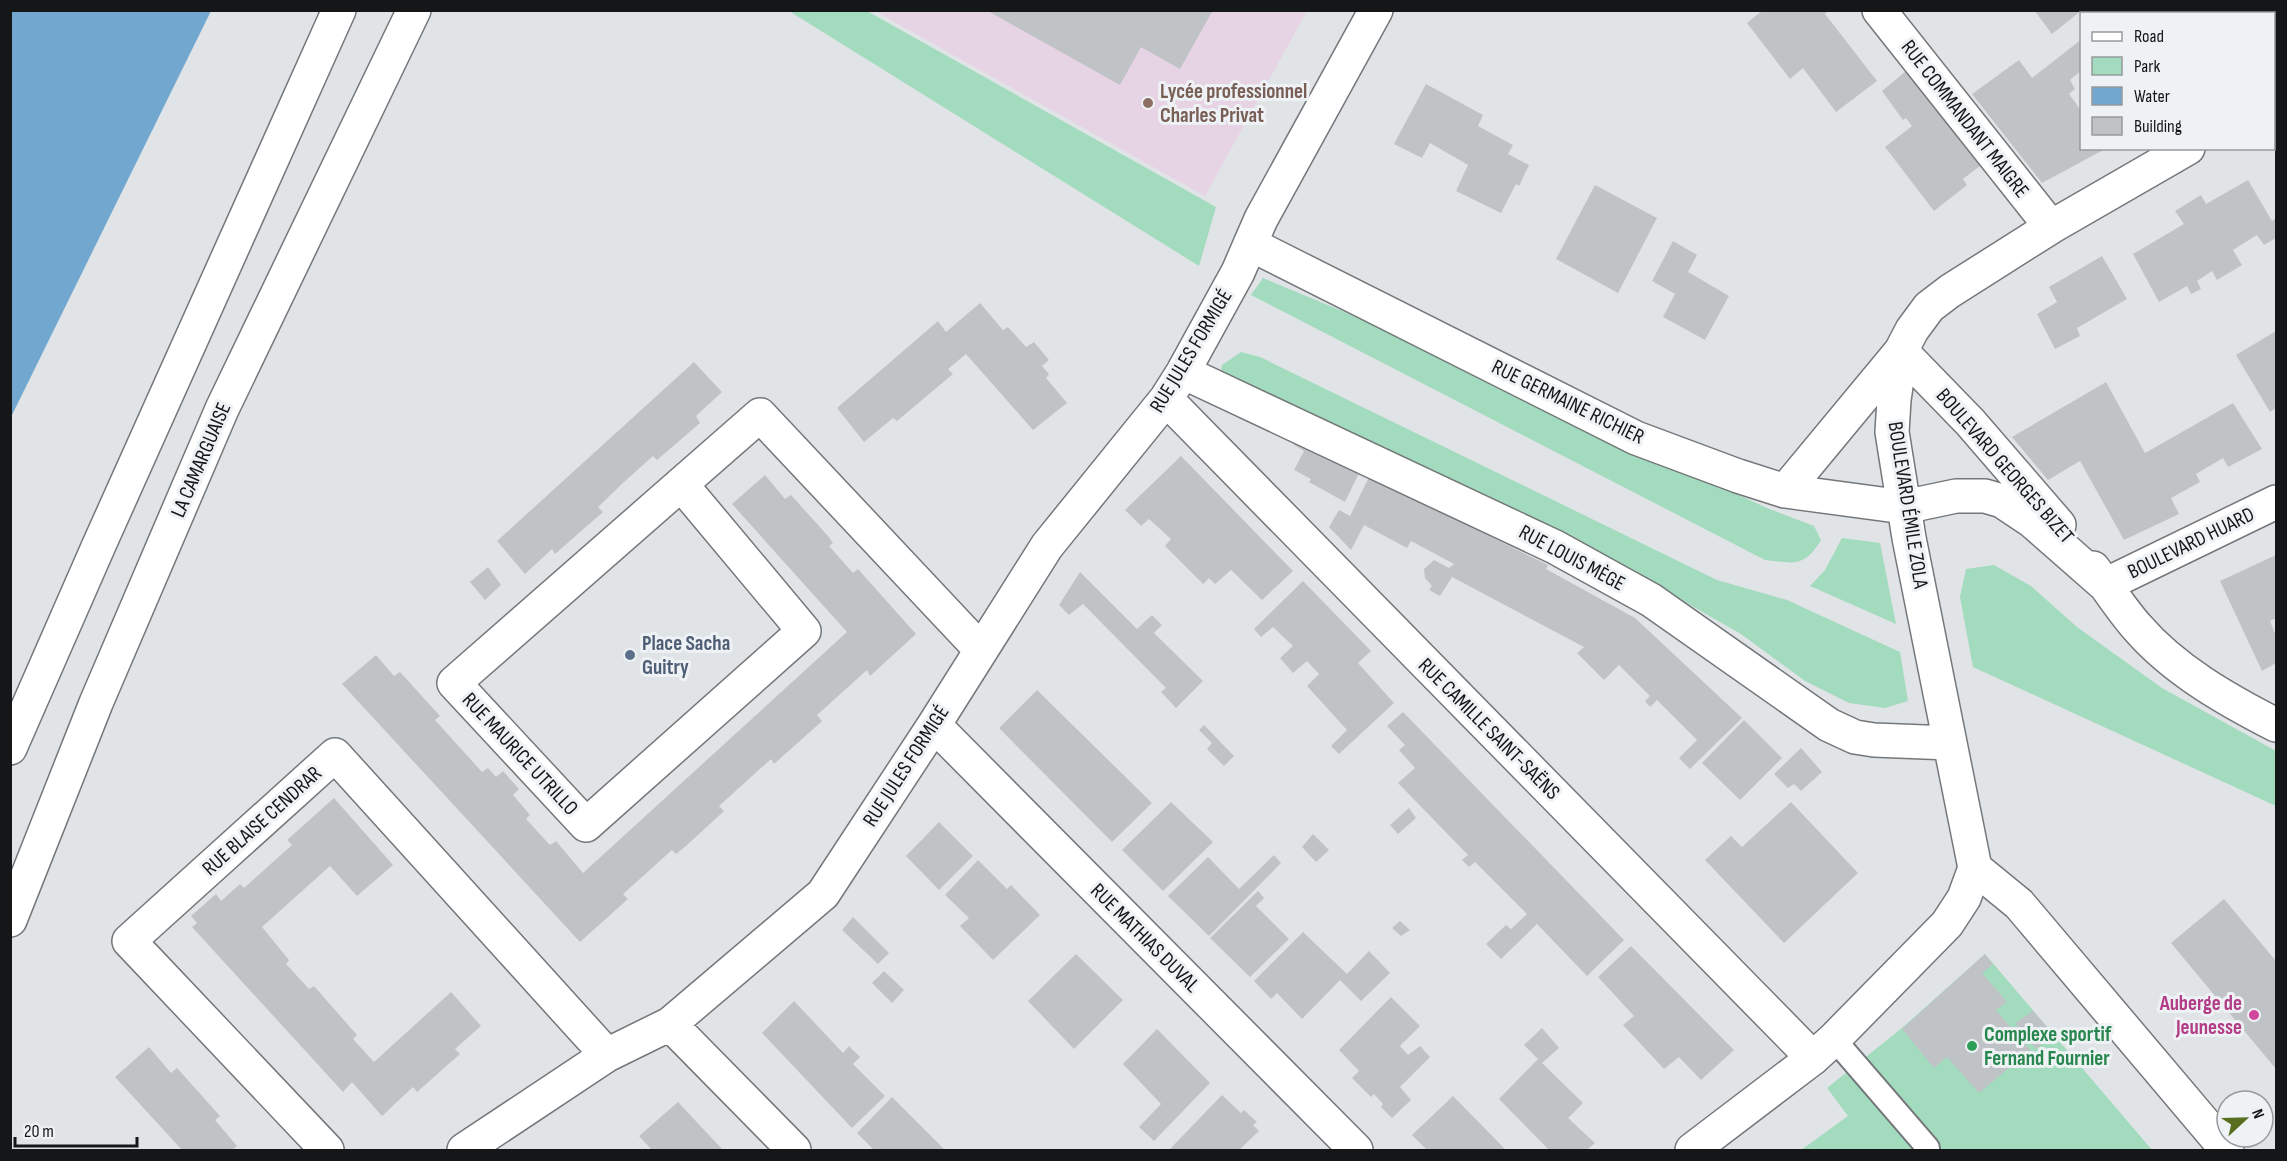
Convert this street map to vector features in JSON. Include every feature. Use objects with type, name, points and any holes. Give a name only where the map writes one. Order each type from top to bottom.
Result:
[{"type":"main road","points":[[10,748],[339,10]]},
{"type":"main road","name":"LA CAMARGUAISE","points":[[10,920],[96,703],[222,409],[414,10]]},
{"type":"main road","name":"RUE JULES FORMIGÉ","points":[[464,1150],[607,1055],[670,1024],[823,894],[934,725],[1047,546],[1166,399],[1183,372],[1244,258],[1261,219],[1376,10]]},
{"type":"main road","name":"RUE COMMANDANT MAIGRE","points":[[1879,10],[2051,227]]},
{"type":"main road","name":"BOULEVARD ÉMILE ZOLA","points":[[1975,868],[1904,507],[1893,432],[1894,400],[1901,351],[1912,330],[1929,307],[1950,291],[2051,227],[2185,150]]},
{"type":"main road","name":"RUE GERMAINE RICHIER","points":[[1244,258],[1636,438],[1738,477],[1785,491],[1904,507]]},
{"type":"main road","points":[[1785,491],[1901,351]]},
{"type":"main road","name":"BOULEVARD GEORGES BIZET","points":[[1901,351],[1978,430],[2066,533],[2137,628],[2159,649],[2213,692],[2277,724]]},
{"type":"main road","name":"RUE LOUIS MÈGE","points":[[1183,372],[1555,547],[1651,600],[1829,725],[1855,736],[1874,740],[1950,743]]},
{"type":"main road","name":"RUE CAMILLE SAINT-SAËNS","points":[[1166,399],[1824,1049]]},
{"type":"main road","name":"RUE MAURICE UTRILLO","points":[[681,484],[804,631],[586,825],[454,683],[681,484],[760,415],[981,650]]},
{"type":"main road","name":"BOULEVARD GEORGES BIZET","points":[[1904,507],[1956,496],[1985,496],[2002,501],[2032,521],[2105,585]]},
{"type":"main road","name":"BOULEVARD HUARD","points":[[2105,585],[2277,502]]},
{"type":"main road","name":"RUE MATHIAS DUVAL","points":[[934,725],[1356,1150]]},
{"type":"main road","name":"RUE BLAISE CENDRAR","points":[[327,1150],[129,941],[334,755],[607,1055]]},
{"type":"main road","points":[[1692,1150],[1824,1049],[1947,924],[1964,898],[1975,868],[2019,904],[2227,1150]]},
{"type":"main road","points":[[670,1024],[794,1150]]},
{"type":"lane","points":[[1824,1049],[1928,1148],[1925,1150]]},
{"type":"shaded area","name":"Lycée professionnel Charles Privat","points":[[875,11],[1307,11],[1205,196]]},
{"type":"green space","points":[[789,11],[867,11],[1216,207],[1199,266]]},
{"type":"green space","points":[[1263,278],[1347,313],[1767,508],[1814,526],[1821,540],[1809,555],[1798,562],[1765,560],[1251,295]]},
{"type":"green space","points":[[1241,352],[1260,357],[1717,580],[1787,600],[1900,652],[1908,701],[1885,708],[1849,703],[1805,681],[1741,634],[1662,589],[1220,376],[1222,365]]},
{"type":"green space","points":[[1842,538],[1880,543],[1896,624],[1810,586],[1825,570]]},
{"type":"green space","points":[[1994,565],[2031,586],[2077,627],[2162,688],[2276,751],[2276,806],[1973,667],[1960,597],[1966,569]]},
{"type":"green space","name":"Complexe sportif Fernand Fournier","points":[[1985,954],[2152,1150],[1801,1150],[1848,1116],[1827,1088],[1902,1028]]},
{"type":"water","points":[[10,11],[211,11],[11,417]]},
{"type":"building","points":[[986,10],[1213,10],[1180,69],[1141,47],[1120,85]]},
{"type":"building","points":[[1763,10],[1829,10],[1825,14],[1877,81],[1836,112],[1803,68],[1790,79],[1747,23]]},
{"type":"building","points":[[2034,10],[2082,10],[2052,34]]},
{"type":"building","points":[[2119,10],[2241,10],[2242,12],[2120,12]]},
{"type":"building","points":[[2080,41],[2080,72],[2070,80],[2075,89],[2069,94],[2080,109],[2080,150],[2103,150],[2042,183],[1972,94],[2019,60],[2032,78]]},
{"type":"building","points":[[1906,71],[1980,166],[1963,179],[1967,185],[1934,211],[1885,147],[1912,126],[1906,118],[1903,120],[1882,91]]},
{"type":"building","points":[[1426,84],[1483,115],[1478,126],[1513,145],[1508,154],[1529,165],[1519,186],[1516,184],[1501,213],[1456,191],[1468,165],[1430,143],[1422,158],[1394,144]]},
{"type":"building","points":[[2248,180],[2272,221],[2276,218],[2276,238],[2264,245],[2257,235],[2233,250],[2242,265],[2217,280],[2212,271],[2197,281],[2201,289],[2191,294],[2187,286],[2159,302],[2133,254],[2184,224],[2175,211],[2201,195],[2206,204]]},
{"type":"building","points":[[1595,185],[1657,218],[1618,293],[1556,259]]},
{"type":"building","points":[[1673,241],[1697,255],[1688,272],[1729,296],[1705,340],[1663,317],[1675,294],[1652,281]]},
{"type":"building","points":[[2102,256],[2127,299],[2077,328],[2080,336],[2055,349],[2037,314],[2057,302],[2049,287]]},
{"type":"building","points":[[980,303],[1003,330],[1008,327],[1026,347],[1034,342],[1049,360],[1042,366],[1049,374],[1046,378],[1067,403],[1033,430],[966,354],[948,369],[953,374],[897,421],[893,418],[864,442],[837,408],[938,321],[946,332]]},
{"type":"building","points":[[2276,331],[2276,408],[2270,412],[2236,355]]},
{"type":"building","points":[[694,362],[722,392],[696,416],[700,423],[657,460],[653,456],[598,507],[603,512],[555,554],[552,549],[525,574],[497,541]]},
{"type":"building","points":[[2106,382],[2145,453],[2233,403],[2262,449],[2228,467],[2223,458],[2196,474],[2200,482],[2171,498],[2179,514],[2124,540],[2080,461],[2048,480],[2012,437]]},
{"type":"building","points":[[1297,439],[1360,471],[1345,502],[1309,482],[1311,479],[1294,470],[1304,451],[1294,445]]},
{"type":"building","points":[[1181,456],[1293,571],[1262,600],[1231,570],[1215,584],[1209,578],[1203,584],[1165,546],[1171,539],[1149,519],[1141,526],[1125,510]]},
{"type":"building","points":[[765,475],[785,499],[791,495],[828,536],[833,543],[829,546],[853,573],[858,569],[916,634],[870,676],[867,670],[817,715],[822,721],[820,723],[774,764],[771,759],[719,806],[724,811],[676,854],[672,850],[623,894],[628,899],[580,942],[342,684],[376,655],[394,676],[400,672],[440,716],[435,720],[482,772],[488,768],[496,777],[503,771],[519,789],[513,795],[530,815],[526,819],[550,845],[556,841],[583,873],[847,632],[732,504]]},
{"type":"building","points":[[1369,477],[1548,565],[1546,569],[1635,618],[1742,718],[1690,769],[1679,758],[1697,740],[1657,700],[1650,707],[1645,701],[1650,696],[1619,665],[1604,680],[1577,653],[1584,647],[1452,577],[1440,596],[1429,590],[1432,586],[1425,578],[1424,569],[1434,560],[1449,568],[1454,564],[1411,541],[1407,548],[1364,525],[1351,550],[1329,527],[1339,510],[1350,516]]},
{"type":"building","points":[[2276,555],[2276,618],[2270,621],[2276,636],[2276,663],[2262,671],[2220,581]]},
{"type":"building","points":[[488,567],[501,585],[485,600],[470,582]]},
{"type":"building","points":[[1080,572],[1137,629],[1152,615],[1162,625],[1154,633],[1203,681],[1176,708],[1161,692],[1166,688],[1083,604],[1069,615],[1059,605]]},
{"type":"building","points":[[1303,581],[1371,651],[1358,663],[1394,703],[1339,754],[1331,746],[1347,730],[1307,686],[1319,674],[1307,661],[1293,673],[1280,658],[1293,646],[1273,627],[1261,637],[1254,629]]},
{"type":"building","points":[[1037,690],[1152,803],[1112,842],[999,728]]},
{"type":"building","points":[[1403,712],[1624,940],[1587,976],[1537,924],[1501,959],[1486,944],[1506,925],[1511,929],[1527,914],[1475,862],[1469,867],[1462,860],[1468,855],[1398,783],[1415,768],[1399,750],[1405,745],[1387,726]]},
{"type":"building","points":[[1744,720],[1782,758],[1740,800],[1702,763]]},
{"type":"building","points":[[1204,725],[1234,756],[1224,766],[1207,749],[1212,743],[1199,730]]},
{"type":"building","points":[[1801,748],[1822,772],[1801,791],[1794,784],[1788,788],[1774,774]]},
{"type":"building","points":[[334,798],[393,865],[357,896],[330,866],[262,927],[289,960],[286,964],[309,989],[314,986],[357,1035],[353,1039],[374,1062],[451,992],[481,1026],[455,1049],[460,1054],[417,1092],[413,1087],[382,1116],[352,1082],[343,1092],[192,927],[197,923],[191,916],[216,894],[221,901],[240,884],[244,888],[292,845],[287,840]]},
{"type":"building","points":[[1171,802],[1213,842],[1163,891],[1122,850]]},
{"type":"building","points":[[1791,802],[1858,873],[1784,943],[1705,860],[1731,836],[1742,847]]},
{"type":"building","points":[[1409,808],[1416,818],[1398,834],[1390,825]]},
{"type":"building","points":[[939,822],[973,856],[939,890],[906,856]]},
{"type":"building","points":[[1313,834],[1329,850],[1316,862],[1302,847]]},
{"type":"building","points":[[1274,855],[1281,863],[1209,936],[1168,896],[1208,857],[1239,889]]},
{"type":"building","points":[[978,860],[1007,889],[1011,885],[1040,915],[993,960],[960,926],[969,918],[945,895]]},
{"type":"building","points":[[1258,891],[1264,898],[1256,906],[1289,939],[1250,977],[1210,938]]},
{"type":"building","name":"Auberge de Jeunesse","points":[[2224,899],[2276,961],[2276,1069],[2171,943]]},
{"type":"building","points":[[853,917],[889,953],[878,964],[842,930]]},
{"type":"building","points":[[1400,921],[1410,930],[1401,936],[1392,928]]},
{"type":"building","points":[[1303,932],[1347,974],[1369,951],[1390,973],[1361,1001],[1340,980],[1302,1019],[1277,993],[1271,999],[1254,981]]},
{"type":"building","points":[[1631,946],[1734,1050],[1701,1080],[1679,1057],[1664,1069],[1623,1025],[1634,1016],[1598,977]]},
{"type":"building","points":[[1076,954],[1123,1000],[1074,1049],[1028,1001]]},
{"type":"building","points":[[1985,954],[1993,964],[1982,973],[2007,1002],[1996,1010],[2030,1050],[1979,1093],[1947,1057],[1934,1068],[1902,1029]]},
{"type":"building","points":[[884,971],[904,990],[892,1003],[872,983]]},
{"type":"building","points":[[1391,997],[1420,1026],[1400,1046],[1408,1055],[1420,1046],[1430,1057],[1400,1087],[1411,1100],[1392,1118],[1381,1107],[1383,1104],[1374,1094],[1371,1097],[1352,1078],[1359,1071],[1339,1050]]},
{"type":"building","points":[[794,1001],[843,1053],[849,1046],[860,1057],[853,1064],[885,1096],[852,1128],[762,1033]]},
{"type":"building","points":[[2033,1011],[2054,1035],[2036,1049],[2015,1023]]},
{"type":"building","points":[[1542,1028],[1559,1048],[1542,1063],[1583,1103],[1568,1118],[1595,1143],[1587,1150],[1549,1150],[1499,1099],[1538,1059],[1524,1045]]},
{"type":"building","points":[[1157,1029],[1210,1083],[1154,1141],[1139,1127],[1161,1104],[1123,1064]]},
{"type":"building","points":[[149,1047],[171,1073],[177,1068],[220,1116],[215,1120],[237,1146],[232,1150],[182,1150],[115,1077]]},
{"type":"building","points":[[1222,1095],[1241,1113],[1244,1110],[1257,1122],[1253,1125],[1259,1131],[1239,1150],[1170,1149]]},
{"type":"building","points":[[1453,1096],[1506,1150],[1427,1150],[1412,1135]]},
{"type":"building","points":[[892,1097],[945,1150],[874,1150],[857,1133]]},
{"type":"building","points":[[678,1102],[723,1150],[652,1150],[639,1136]]},
{"type":"place","name":"Lycée professionnel Charles Privat","points":[[1148,103]]},
{"type":"place","name":"Place Sacha Guitry","points":[[630,655]]},
{"type":"place","name":"Auberge de Jeunesse","points":[[2254,1015]]},
{"type":"place","name":"Complexe sportif Fernand Fournier","points":[[1972,1046]]}]
